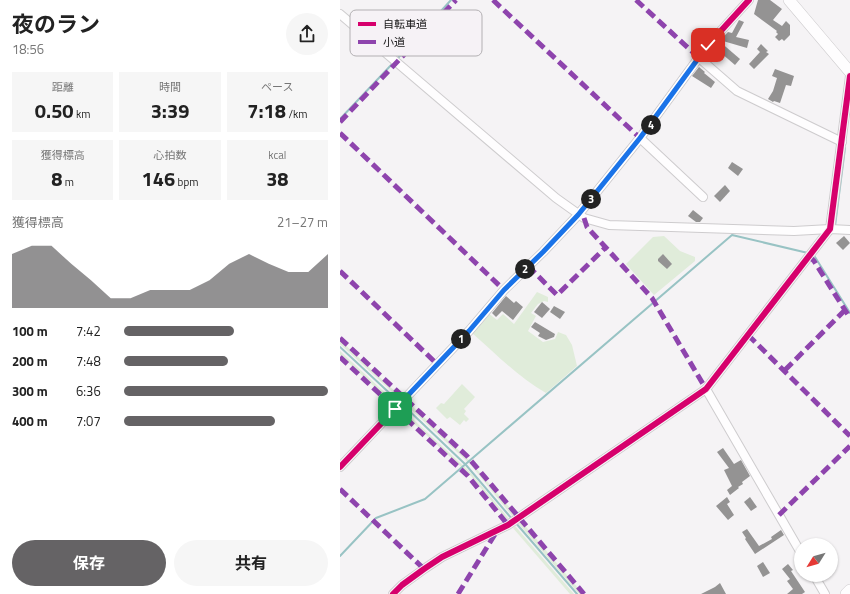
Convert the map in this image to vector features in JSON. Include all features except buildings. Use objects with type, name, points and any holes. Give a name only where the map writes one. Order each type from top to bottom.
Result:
[{"type":"street","points":[[340,467],[469,331],[504,290],[578,215],[640,138],[681,84],[698,57],[749,0]]},
{"type":"street","points":[[789,0],[850,72]]},
{"type":"street","points":[[340,14],[350,22]]},
{"type":"street","points":[[390,56],[578,215],[584,218],[608,226],[850,230]]},
{"type":"street","points":[[698,57],[737,91],[842,142]]},
{"type":"street","points":[[393,594],[424,568],[442,557],[520,518],[706,389],[830,229],[850,76]]},
{"type":"street","points":[[640,138],[703,197]]},
{"type":"street","points":[[706,389],[794,541]]},
{"type":"street","points":[[818,582],[825,594]]},
{"type":"street","points":[[846,594],[850,590]]},
{"type":"green space","points":[[664,236],[680,251],[695,257],[695,261],[654,295],[626,264],[653,237]]},
{"type":"green space","points":[[537,292],[548,297],[548,302],[544,301],[538,304],[531,313],[536,316],[528,331],[543,342],[555,339],[558,332],[566,335],[572,345],[577,366],[546,393],[517,373],[472,333],[488,313],[497,320],[503,314],[514,324]]},
{"type":"green space","points":[[340,340],[401,397],[400,399],[340,344]]},
{"type":"green space","points":[[340,351],[396,403],[394,405],[340,355]]},
{"type":"green space","points":[[462,384],[475,397],[464,409],[466,411],[464,414],[469,419],[466,422],[464,420],[460,425],[450,417],[447,419],[436,408],[441,403],[444,404]]},
{"type":"green space","points":[[408,402],[469,460],[516,515],[513,517],[470,464],[405,404]]},
{"type":"green space","points":[[402,409],[471,473],[509,519],[507,520],[471,476],[400,411]]},
{"type":"green space","points":[[521,521],[583,594],[579,594],[518,523]]},
{"type":"green space","points":[[515,526],[574,594],[570,594],[513,528]]},
{"type":"waterway","points":[[442,10],[451,0]]},
{"type":"waterway","points":[[397,59],[400,56]]},
{"type":"waterway","points":[[340,119],[394,62]]},
{"type":"waterway","points":[[835,226],[845,148]]},
{"type":"waterway","points":[[340,556],[376,518],[425,499],[732,235],[808,253]]},
{"type":"waterway","points":[[812,256],[815,257],[850,313]]},
{"type":"waterway","points":[[340,347],[398,401]]},
{"type":"waterway","points":[[402,404],[466,465],[512,519]]},
{"type":"waterway","points":[[515,522],[577,594]]},
{"type":"marked path","points":[[446,10],[456,0]]},
{"type":"marked path","points":[[493,0],[640,138]]},
{"type":"marked path","points":[[636,0],[698,57]]},
{"type":"marked path","points":[[340,122],[403,56]]},
{"type":"marked path","points":[[340,133],[504,290]]},
{"type":"marked path","points":[[584,218],[587,227],[652,298],[706,389]]},
{"type":"marked path","points":[[528,266],[557,295],[606,247]]},
{"type":"marked path","points":[[809,256],[814,261],[850,318]]},
{"type":"marked path","points":[[340,271],[437,364]]},
{"type":"marked path","points":[[785,370],[845,310]]},
{"type":"marked path","points":[[748,335],[850,436]]},
{"type":"marked path","points":[[340,338],[467,456],[584,594]]},
{"type":"marked path","points":[[340,357],[468,476],[508,525]]},
{"type":"marked path","points":[[779,515],[850,446]]},
{"type":"marked path","points":[[340,489],[424,569]]},
{"type":"marked path","points":[[458,594],[497,531]]},
{"type":"cycle path","points":[[340,467],[469,331],[504,290],[578,215],[640,138],[708,45],[749,0]]},
{"type":"cycle path","points":[[393,594],[402,585],[442,557],[508,525],[706,389],[830,229],[850,76]]},
{"type":"route","points":[[395,409],[469,331],[504,290],[578,215],[640,138],[681,84],[698,57],[708,45]]}]
